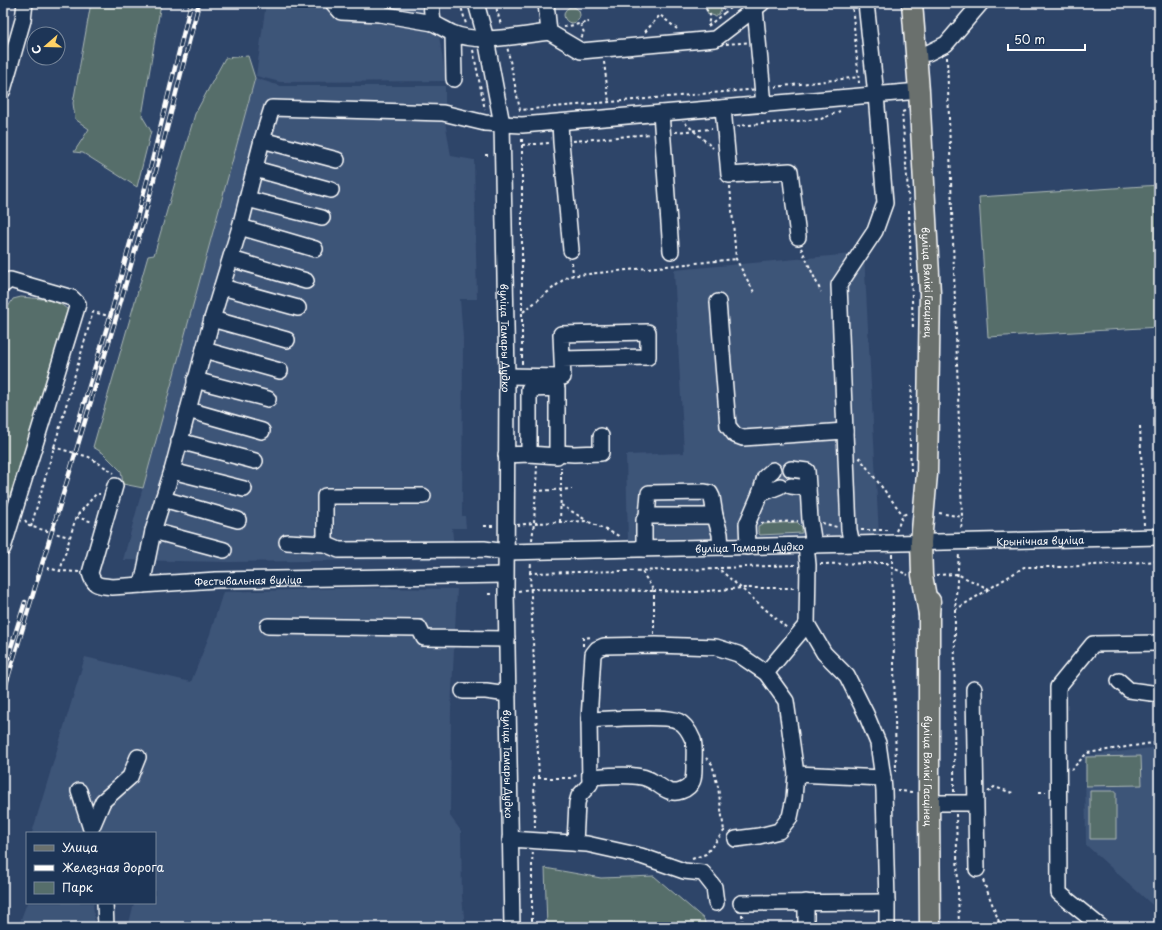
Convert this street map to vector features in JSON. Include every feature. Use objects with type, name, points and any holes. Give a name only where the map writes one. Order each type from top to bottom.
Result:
[{"type":"main road","name":"вуліца Вялікі Гасцінец","points":[[912,3],[917,54],[930,293],[919,474],[928,542],[930,927]]},
{"type":"street","points":[[3,90],[23,20],[25,3]]},
{"type":"street","points":[[333,3],[341,12],[379,8],[433,23],[453,34],[471,38],[505,39],[549,32],[581,51],[715,38],[759,5]]},
{"type":"street","points":[[431,3],[433,23]]},
{"type":"street","name":"вуліца Тамары Дудко","points":[[476,3],[486,39],[502,124],[512,376],[506,455],[505,575],[512,927]]},
{"type":"street","points":[[546,3],[549,32]]},
{"type":"street","points":[[852,544],[849,530],[839,285],[876,232],[884,202],[876,95],[866,3]]},
{"type":"street","points":[[917,54],[928,54],[946,44],[981,3]]},
{"type":"street","points":[[759,5],[760,89],[764,105]]},
{"type":"street","points":[[453,34],[454,79]]},
{"type":"street","points":[[142,585],[154,530],[172,471],[212,319],[231,259],[262,140],[272,108],[443,113],[485,123],[522,125],[919,92]]},
{"type":"street","points":[[724,108],[728,169],[790,171],[798,237]]},
{"type":"street","points":[[666,113],[671,251]]},
{"type":"street","points":[[560,122],[571,250]]},
{"type":"street","points":[[262,140],[337,160]]},
{"type":"street","points":[[255,169],[331,190]]},
{"type":"street","points":[[247,199],[322,218]]},
{"type":"street","points":[[240,227],[315,249]]},
{"type":"street","points":[[231,259],[306,281]]},
{"type":"street","points":[[3,548],[78,304],[72,298],[5,280]]},
{"type":"street","points":[[222,287],[298,308]]},
{"type":"street","points":[[718,302],[728,426],[735,435],[743,438],[845,430]]},
{"type":"street","points":[[212,319],[287,340]]},
{"type":"street","points":[[512,376],[563,377],[562,359],[561,334],[648,332],[648,357],[562,359]]},
{"type":"street","points":[[204,350],[280,370]]},
{"type":"street","points":[[196,380],[268,399]]},
{"type":"street","points":[[533,454],[530,389],[557,388],[557,454]]},
{"type":"street","points":[[188,410],[262,431]]},
{"type":"street","points":[[506,455],[601,453],[601,436]]},
{"type":"street","points":[[179,441],[255,460]]},
{"type":"street","points":[[172,471],[244,489]]},
{"type":"street","points":[[748,547],[747,524],[779,480],[808,485],[810,520],[807,588],[808,624],[824,653],[847,676],[878,742],[889,777],[884,791],[887,927]]},
{"type":"street","points":[[90,573],[114,489]]},
{"type":"street","points":[[644,549],[644,520],[646,516],[649,494],[705,492],[710,494],[712,497],[720,534],[721,547]]},
{"type":"street","points":[[325,544],[325,496],[423,496]]},
{"type":"street","points":[[163,500],[238,520]]},
{"type":"street","points":[[646,516],[715,516]]},
{"type":"street","points":[[154,530],[224,550]]},
{"type":"street","name":"Крынічная вуліца","points":[[928,542],[1152,537]]},
{"type":"street","points":[[287,542],[325,544],[339,550],[484,549],[506,552]]},
{"type":"street","name":"вуліца Тамары Дудко","points":[[506,552],[928,542]]},
{"type":"street","name":"Фестывальная вуліца","points":[[90,573],[92,581],[96,584],[112,587],[216,580],[505,575]]},
{"type":"street","points":[[766,673],[808,624]]},
{"type":"street","points":[[268,626],[419,628],[424,638],[507,638]]},
{"type":"street","points":[[1101,927],[1059,893],[1058,687],[1093,644],[1159,643]]},
{"type":"street","points":[[575,843],[577,803],[579,796],[590,784],[586,775],[593,654],[597,649],[604,646],[656,645],[716,647],[738,654],[766,673],[786,701],[796,774],[794,798],[790,817],[779,830],[759,836],[730,835]]},
{"type":"street","points":[[1119,681],[1129,690],[1159,694]]},
{"type":"street","points":[[974,689],[976,869]]},
{"type":"street","points":[[463,690],[508,694]]},
{"type":"street","points":[[586,775],[633,776],[648,779],[662,789],[672,792],[680,792],[689,787],[694,779],[694,744],[688,730],[677,720],[661,718],[589,720]]},
{"type":"street","points":[[92,831],[103,801],[130,777],[138,757]]},
{"type":"street","points":[[796,774],[889,777]]},
{"type":"street","points":[[79,791],[92,831]]},
{"type":"street","points":[[929,803],[975,803]]},
{"type":"street","points":[[510,839],[575,843],[611,849],[641,856],[684,871],[703,873],[714,887],[716,903]]},
{"type":"street","points":[[806,902],[806,927]]},
{"type":"street","points":[[741,903],[887,902]]},
{"type":"street","points":[[105,904],[106,927]]},
{"type":"path","points":[[460,3],[471,38],[486,115],[485,123]]},
{"type":"path","points":[[495,3],[505,39],[520,110],[760,89],[859,77]]},
{"type":"path","points":[[569,3],[570,7]]},
{"type":"path","points":[[708,3],[706,10],[710,15],[708,27]]},
{"type":"path","points":[[724,13],[738,3]]},
{"type":"path","points":[[852,3],[861,96]]},
{"type":"path","points":[[564,27],[589,22]]},
{"type":"path","points":[[580,23],[584,33],[581,38]]},
{"type":"path","points":[[505,39],[545,38],[578,56],[752,42],[760,89]]},
{"type":"path","points":[[946,44],[962,517],[955,610],[954,803],[958,927]]},
{"type":"path","points":[[603,54],[609,102]]},
{"type":"path","points":[[821,119],[838,113],[843,108]]},
{"type":"path","points":[[908,111],[902,112],[909,208],[914,334]]},
{"type":"path","points":[[666,113],[706,141],[728,169],[736,259],[755,294]]},
{"type":"path","points":[[512,376],[523,362],[522,125]]},
{"type":"path","points":[[798,237],[802,251],[821,292]]},
{"type":"path","points":[[522,313],[568,276],[736,259]]},
{"type":"path","points":[[69,537],[31,527],[93,312],[121,319]]},
{"type":"path","points":[[913,380],[909,415],[919,474]]},
{"type":"path","points":[[1140,426],[1152,537]]},
{"type":"path","points":[[54,447],[88,457],[115,474],[117,480],[114,489],[96,494],[76,517],[60,571]]},
{"type":"path","points":[[533,454],[535,491],[534,523]]},
{"type":"path","points":[[557,454],[561,463],[560,522],[587,521]]},
{"type":"path","points":[[858,456],[903,515]]},
{"type":"path","points":[[535,491],[572,489]]},
{"type":"path","points":[[560,504],[587,521],[620,537]]},
{"type":"path","points":[[76,517],[104,525]]},
{"type":"path","points":[[955,610],[1024,568],[1159,562]]},
{"type":"path","points":[[48,568],[60,571],[90,573]]},
{"type":"path","points":[[889,777],[893,568],[908,575],[957,574],[989,589]]},
{"type":"path","points":[[539,778],[530,573],[719,569],[743,588],[797,636]]},
{"type":"path","points":[[641,570],[654,591],[654,635]]},
{"type":"path","points":[[531,589],[695,592],[743,588],[807,588]]},
{"type":"path","points":[[583,653],[583,638],[599,637]]},
{"type":"path","points":[[1039,792],[1059,790],[1072,768],[1087,753],[1159,742]]},
{"type":"path","points":[[692,859],[706,854],[730,835],[712,764],[694,744]]},
{"type":"path","points":[[532,927],[532,862],[535,841],[534,778],[570,778],[586,775]]},
{"type":"path","points":[[975,803],[994,787],[1013,793]]},
{"type":"path","points":[[957,870],[976,869],[982,878],[1001,927]]},
{"type":"shaded area","points":[[266,3],[434,3],[446,81],[280,82],[256,76]]},
{"type":"shaded area","points":[[255,78],[280,86],[445,86],[445,121],[451,156],[474,160],[477,299],[460,299],[463,338],[462,516],[465,516],[466,528],[452,528],[455,559],[230,562],[123,560]]},
{"type":"shaded area","points":[[864,253],[879,536],[628,542],[626,455],[684,453],[674,270]]},
{"type":"shaded area","points":[[354,588],[457,589],[451,711],[450,816],[461,831],[462,897],[465,927],[128,927],[134,904],[156,904],[156,832],[32,832],[85,657],[191,682],[210,634],[223,592]]},
{"type":"shaded area","points":[[1159,747],[1159,911],[1086,845],[1085,756]]},
{"type":"shaded area","points":[[27,904],[93,904],[95,927],[18,927]]},
{"type":"green space","points":[[91,3],[161,3],[142,116],[151,131],[137,187],[83,153],[74,152],[89,129],[75,119],[73,103]]},
{"type":"green space","points":[[708,3],[720,3],[721,9],[719,14],[715,16],[708,14],[706,7]]},
{"type":"green space","points":[[572,7],[578,9],[580,15],[578,21],[572,23],[566,21],[564,15],[566,9]]},
{"type":"green space","points":[[248,56],[255,78],[143,488],[123,484],[121,471],[103,453],[93,447],[148,256],[154,255],[195,114],[225,58]]},
{"type":"green space","points":[[1159,185],[1159,327],[988,337],[979,197]]},
{"type":"green space","points":[[21,297],[50,300],[63,306],[72,316],[3,515],[3,315],[13,299]]},
{"type":"green space","points":[[797,522],[802,527],[802,533],[760,535],[758,532],[758,526],[762,524]]},
{"type":"green space","points":[[1141,756],[1142,785],[1086,786],[1086,757]]},
{"type":"green space","points":[[1090,791],[1116,791],[1116,839],[1090,839]]},
{"type":"green space","points":[[545,868],[601,878],[654,876],[704,919],[706,927],[547,927]]},
{"type":"tunnel","points":[[780,479],[791,479]]},
{"type":"railway","points":[[76,430],[110,317],[148,177],[191,3]]},
{"type":"railway","points":[[3,694],[116,318],[142,226],[199,3]]},
{"type":"railway","points":[[3,673],[25,602]]}]
